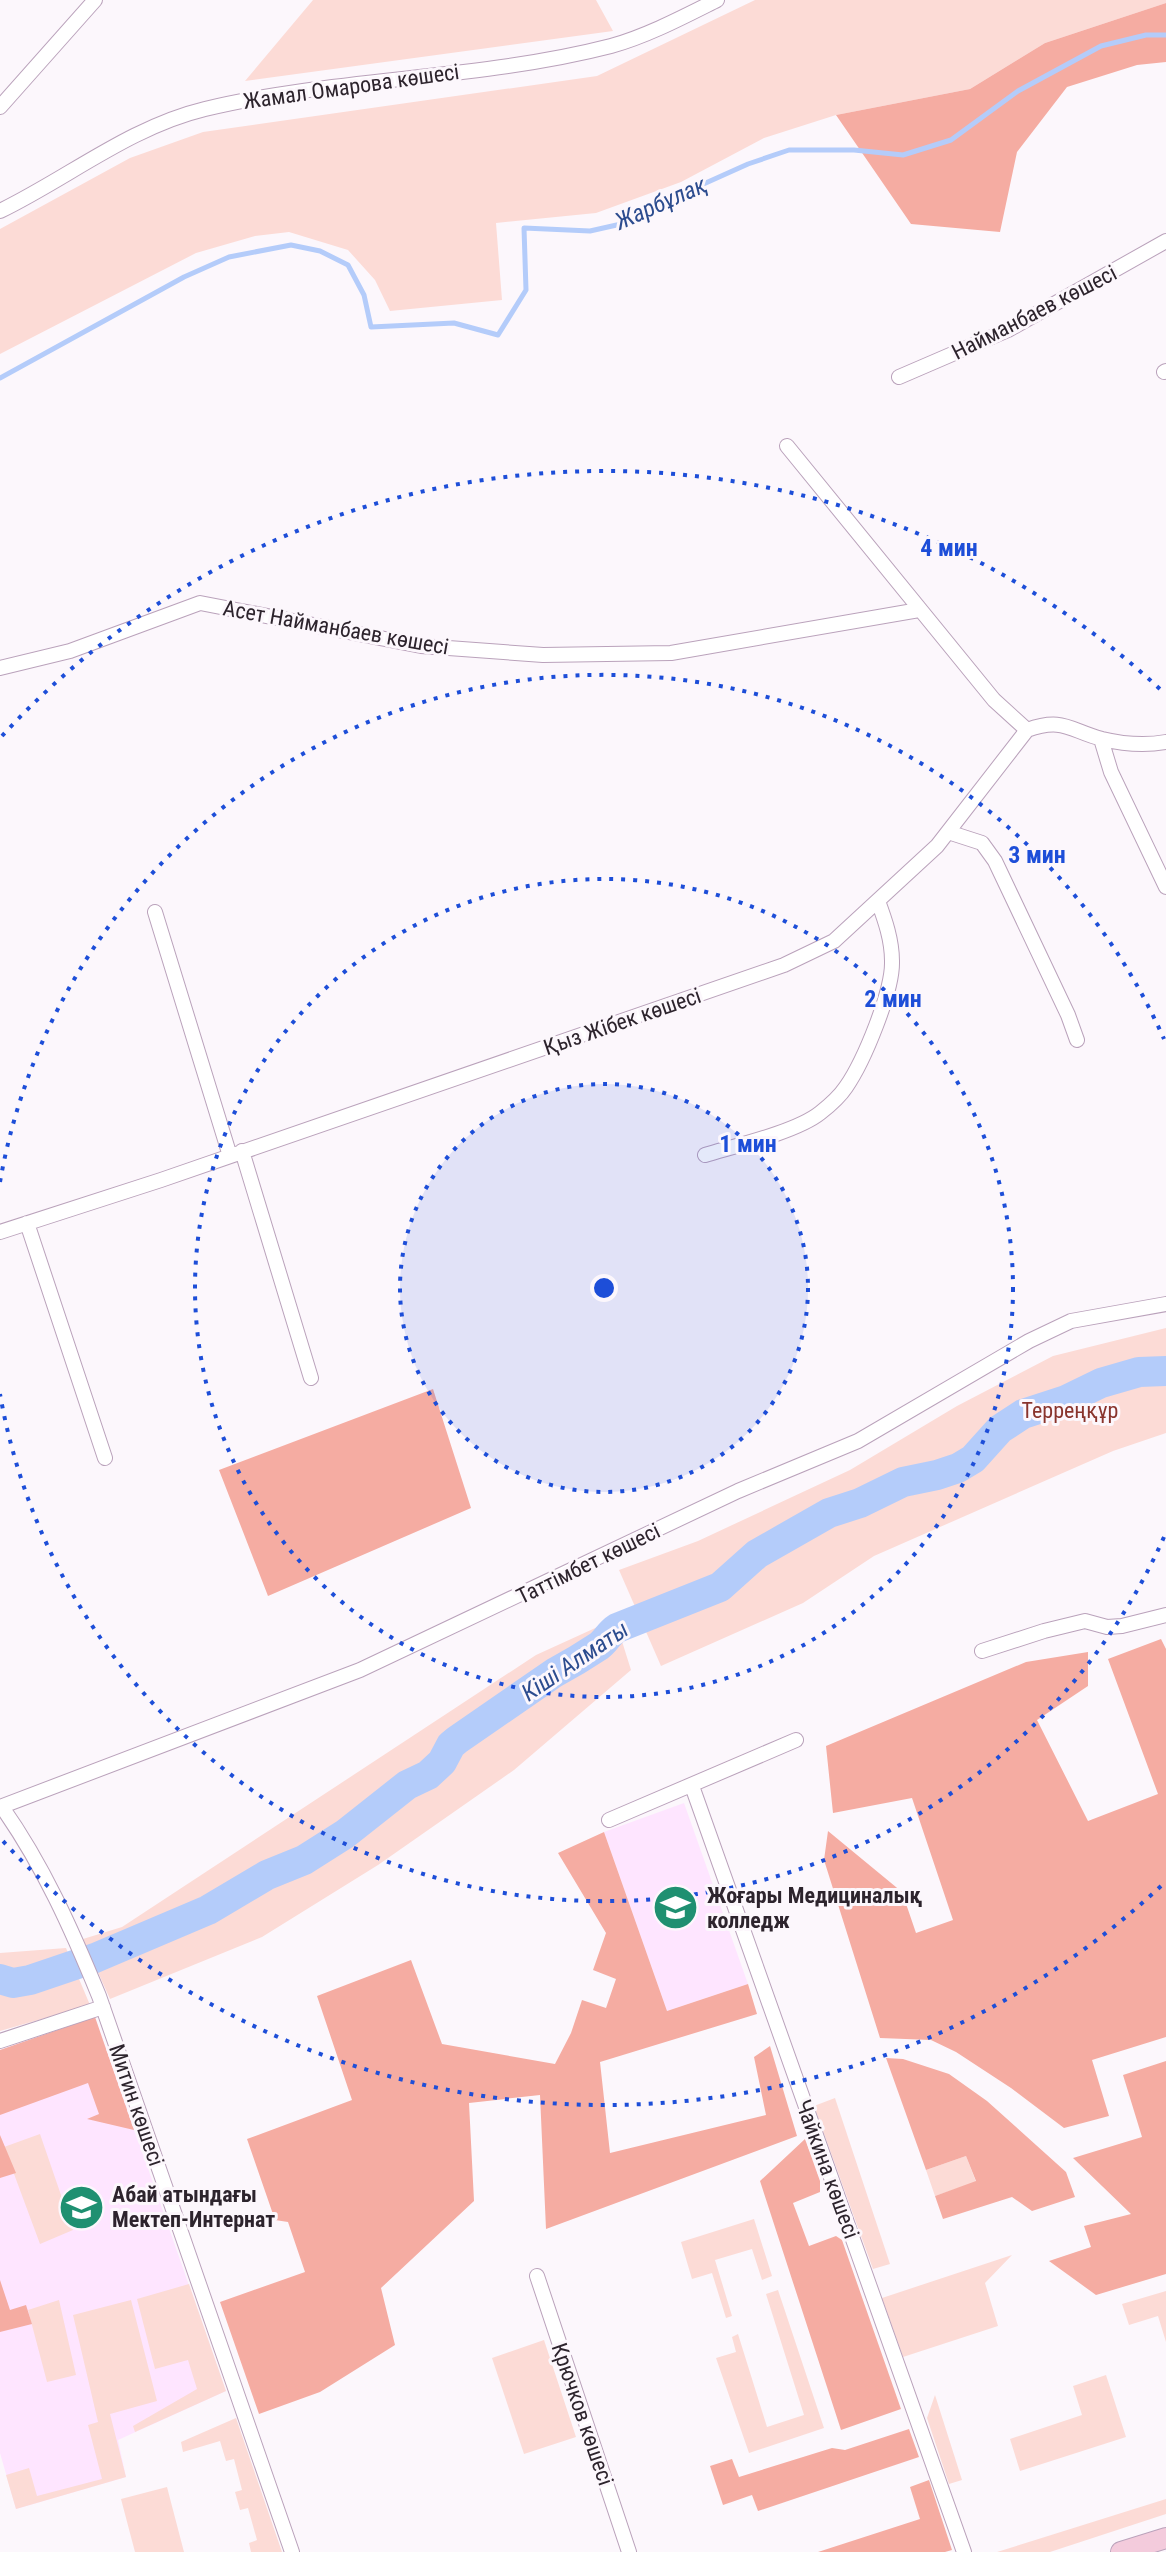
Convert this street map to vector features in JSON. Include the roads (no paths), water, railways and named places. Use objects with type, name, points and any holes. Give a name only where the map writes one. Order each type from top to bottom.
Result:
[{"type":"main road","points":[[1121,2552],[1166,2538]]},
{"type":"street","points":[[0,107],[95,0]]},
{"type":"street","name":"Жамал Омарова көшесі","points":[[0,211],[130,138],[171,119],[204,109],[260,98],[563,57],[615,45],[717,0]]},
{"type":"street","name":"Найманбаев көшесі","points":[[899,377],[1008,330],[1166,241]]},
{"type":"street","points":[[787,446],[994,700],[1027,730],[1045,723],[1068,725],[1101,739],[1142,745],[1166,742]]},
{"type":"street","name":"Асет Найманбаев көшесі","points":[[0,668],[70,651],[200,603],[421,646],[543,655],[671,653],[919,610]]},
{"type":"street","name":"Қыз Жібек көшесі","points":[[0,1232],[784,965],[834,941],[937,846],[1027,730]]},
{"type":"street","points":[[1101,739],[1116,784],[1166,887]]},
{"type":"street","points":[[948,832],[982,843],[995,861],[1077,1040]]},
{"type":"street","points":[[705,1155],[818,1115],[846,1088],[866,1050],[885,998],[893,962],[887,926],[878,901]]},
{"type":"street","points":[[155,912],[311,1378]]},
{"type":"street","points":[[27,1223],[105,1458]]},
{"type":"street","name":"Таттімбет көшесі","points":[[1,1807],[360,1670],[738,1491],[858,1441],[1029,1341],[1071,1321],[1166,1304]]},
{"type":"street","points":[[982,1651],[1085,1621],[1107,1627],[1122,1626],[1166,1615]]},
{"type":"street","points":[[609,1820],[796,1740]]},
{"type":"street","name":"Чайкина көшесі","points":[[692,1786],[964,2552]]},
{"type":"street","name":"Митин көшесі","points":[[1,1807],[28,1844],[91,1976],[292,2552]]},
{"type":"street","points":[[0,2041],[103,2007]]},
{"type":"street","name":"Крючков көшесі","points":[[537,2276],[629,2552]]},
{"type":"waterway","name":"Жарбұлақ","points":[[0,378],[184,277],[229,257],[291,245],[320,251],[348,265],[364,295],[371,327],[454,323],[498,335],[526,290],[524,228],[590,231],[630,222],[699,186],[789,150],[854,150],[903,155],[951,140],[1018,91],[1101,46],[1146,35],[1166,35]]},
{"type":"waterway","name":"Кіші Алматы","points":[[0,1979],[13,1983],[30,1980],[95,1958],[208,1910],[267,1875],[304,1860],[345,1834],[407,1785],[428,1775],[442,1762],[457,1740],[599,1646],[617,1628],[720,1587],[757,1554],[829,1513],[860,1503],[903,1482],[958,1468],[973,1459],[1000,1429],[1023,1414],[1066,1400],[1101,1383],[1139,1372],[1166,1371]]},
{"type":"place","name":"Жоғары Медициналық колледж","points":[[676,1908]]},
{"type":"place","name":"Абай атындағы Мектеп-Интернат","points":[[81,2207]]},
{"type":"park label","name":"Терреңқұр","points":[[1070,1410]]}]
